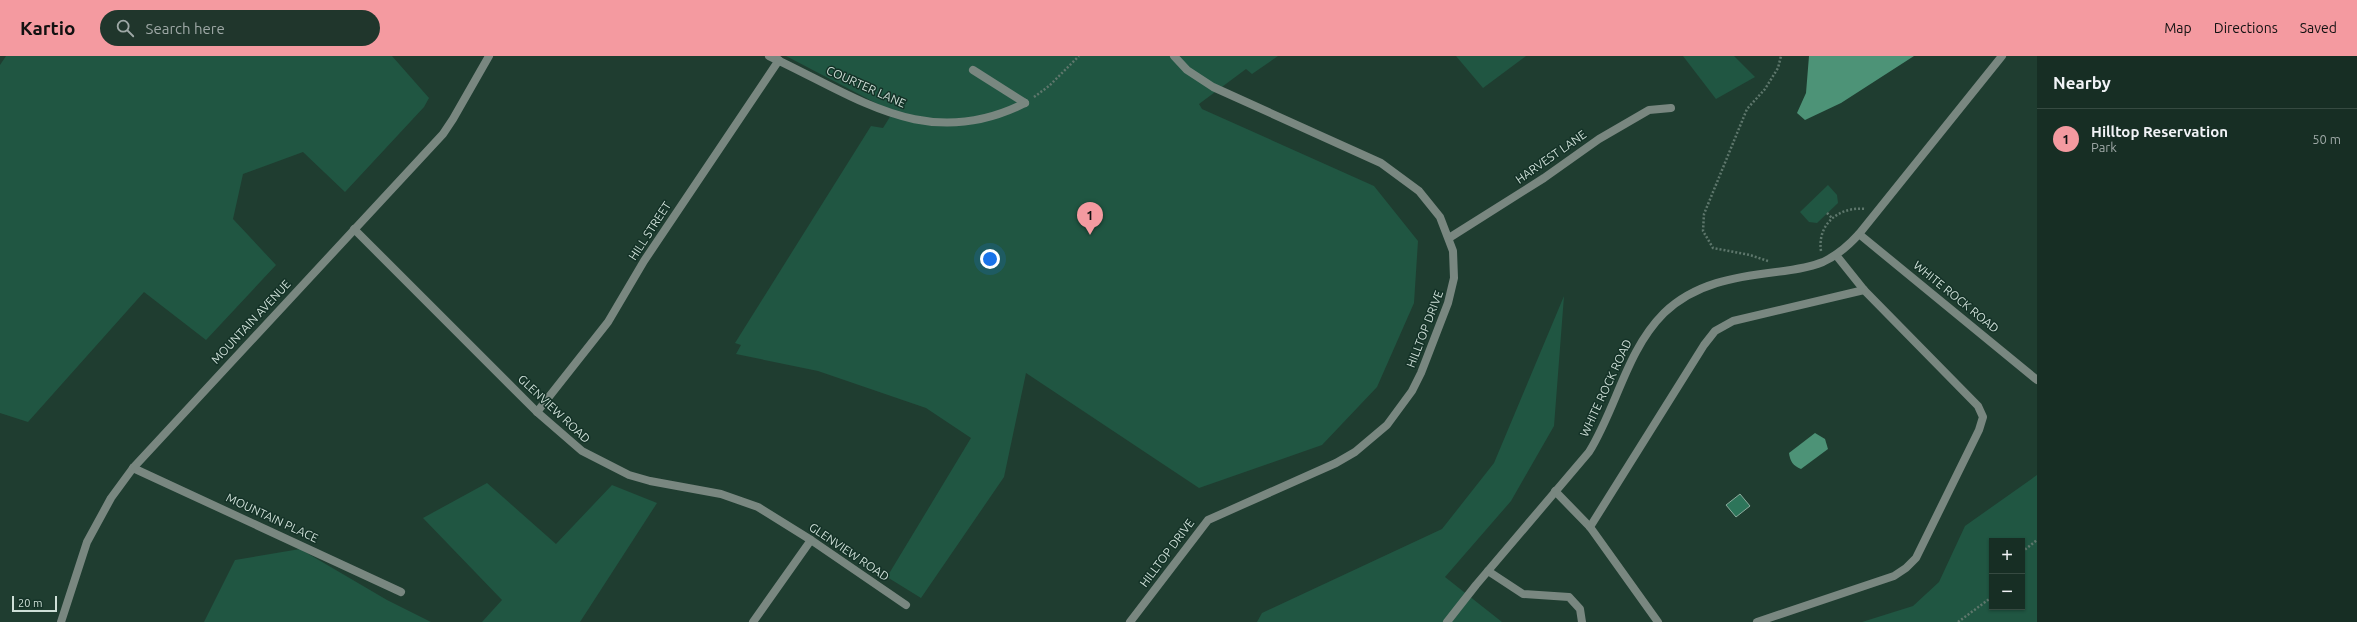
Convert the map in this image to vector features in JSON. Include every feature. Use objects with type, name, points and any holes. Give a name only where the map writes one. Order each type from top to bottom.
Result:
[{"type":"street","name":"MOUNTAIN AVENUE","points":[[61,622],[87,542],[110,498],[133,468],[443,134],[454,119],[489,56]]},
{"type":"street","name":"COURTER LANE","points":[[769,56],[881,110],[915,121],[950,124],[966,123],[997,116],[1026,103]]},
{"type":"street","name":"HILLTOP DRIVE","points":[[1130,622],[1208,520],[1336,463],[1372,439],[1396,414],[1421,373],[1448,303],[1454,278],[1454,264],[1449,238],[1440,217],[1420,191],[1381,163],[1213,87],[1187,70],[1174,56]]},
{"type":"street","name":"WHITE ROCK ROAD","points":[[1447,622],[1488,570],[1596,441],[1635,353],[1650,329],[1665,313],[1692,293],[1725,279],[1802,268],[1823,262],[1836,255],[1859,234],[2002,56]]},
{"type":"street","name":"HILL STREET","points":[[537,412],[608,322],[644,261],[779,60]]},
{"type":"street","points":[[974,70],[1026,103]]},
{"type":"street","name":"HARVEST LANE","points":[[1449,238],[1544,178],[1599,138],[1649,110],[1671,108]]},
{"type":"street","name":"GLENVIEW ROAD","points":[[354,229],[569,443],[608,466],[650,481],[721,494],[758,507],[811,540],[906,605]]},
{"type":"street","name":"WHITE ROCK ROAD","points":[[1859,234],[2037,380]]},
{"type":"street","points":[[1757,622],[1894,576],[1906,568],[1916,558],[1983,417],[1978,406],[1864,290],[1836,255]]},
{"type":"street","points":[[1590,527],[1704,345],[1715,331],[1733,321],[1864,290]]},
{"type":"street","name":"MOUNTAIN PLACE","points":[[133,468],[401,592]]},
{"type":"street","points":[[1555,491],[1590,527],[1658,622]]},
{"type":"street","points":[[753,622],[811,540]]},
{"type":"street","points":[[1488,570],[1523,594],[1569,597],[1580,609],[1582,622]]},
{"type":"path","points":[[1026,103],[1049,86],[1078,56]]},
{"type":"path","points":[[1771,262],[1750,255],[1713,248],[1703,231],[1704,214],[1747,109],[1765,89],[1778,68],[1781,56]]},
{"type":"path","points":[[1823,262],[1821,238],[1832,218],[1838,213],[1852,209],[1868,210],[1876,213]]},
{"type":"path","points":[[1827,213],[1832,218]]},
{"type":"path","points":[[2025,550],[2037,540]]},
{"type":"path","points":[[1958,622],[1989,599]]},
{"type":"shaded area","points":[[6,56],[392,56],[429,98],[424,107],[345,192],[303,152],[243,174],[233,219],[276,265],[206,340],[144,292],[28,422],[0,413],[0,65]]},
{"type":"shaded area","points":[[786,56],[1278,56],[1252,74],[1246,69],[1199,104],[1202,109],[1374,186],[1418,241],[1414,303],[1377,387],[1322,445],[1199,488],[1026,373],[1004,477],[921,598],[887,577],[971,438],[926,408],[818,371],[736,354],[741,345],[735,343],[871,126],[883,128],[893,112]]},
{"type":"shaded area","points":[[1456,56],[1526,56],[1483,88]]},
{"type":"shaded area","points":[[1683,56],[1734,56],[1755,77],[1716,99]]},
{"type":"shaded area","points":[[1809,56],[1914,56],[1841,103],[1805,120],[1797,113],[1806,93]]},
{"type":"shaded area","points":[[1828,185],[1837,195],[1838,203],[1817,223],[1809,222],[1800,212]]},
{"type":"shaded area","points":[[1564,296],[1554,426],[1511,501],[1445,577],[1502,622],[1257,622],[1262,613],[1442,529],[1494,463]]},
{"type":"shaded area","points":[[1815,433],[1825,439],[1828,449],[1801,469],[1792,463],[1789,453]]},
{"type":"shaded area","points":[[2037,475],[2037,622],[1862,622],[1913,606],[1939,582],[1965,526]]},
{"type":"shaded area","points":[[487,483],[556,544],[612,485],[657,503],[580,622],[482,622],[502,600],[423,518]]},
{"type":"shaded area","points":[[300,549],[387,600],[431,622],[204,622],[235,560]]},
{"type":"building","points":[[1740,494],[1750,506],[1736,517],[1726,505]]},
{"type":"place","name":"Hilltop Reservation","points":[[1090,235]]}]
